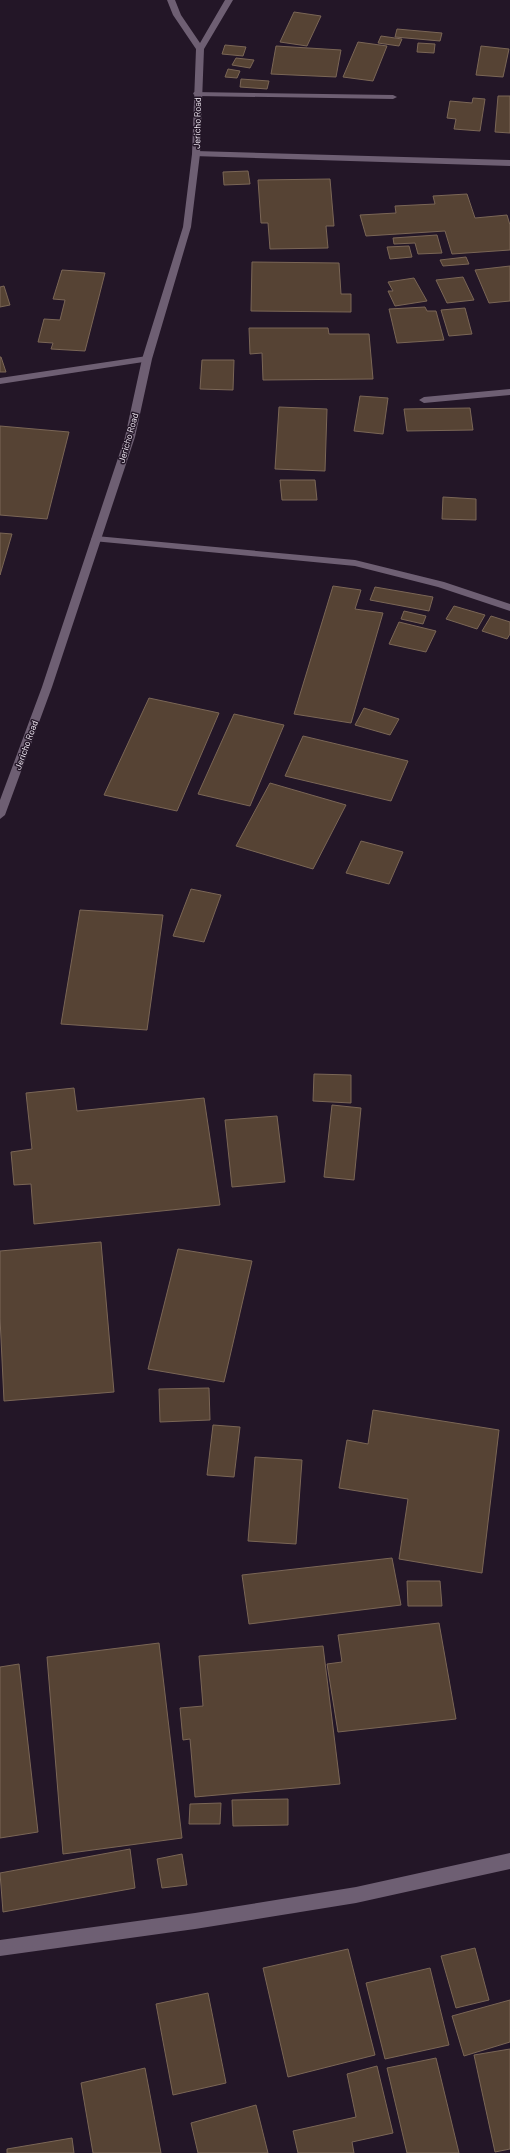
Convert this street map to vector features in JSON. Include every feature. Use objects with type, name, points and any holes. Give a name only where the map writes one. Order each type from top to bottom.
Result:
[{"type":"street","points":[[171,0],[177,16],[200,49]]},
{"type":"street","name":"Jericho Road","points":[[0,815],[47,687],[130,437],[147,360],[187,227],[196,154],[197,94],[200,49],[229,0]]},
{"type":"street","points":[[197,94],[393,97]]},
{"type":"street","points":[[196,154],[510,163]]},
{"type":"street","points":[[0,381],[147,360]]},
{"type":"street","points":[[424,400],[510,392]]},
{"type":"street","points":[[96,539],[355,563],[440,584],[510,608]]},
{"type":"street","points":[[0,1948],[195,1921],[356,1895],[510,1861]]},
{"type":"building","points":[[294,12],[321,16],[307,46],[280,42]]},
{"type":"building","points":[[397,29],[442,33],[440,41],[395,37]]},
{"type":"building","points":[[381,36],[402,39],[399,46],[378,43]]},
{"type":"building","points":[[358,42],[387,46],[373,81],[343,77]]},
{"type":"building","points":[[418,43],[435,44],[434,53],[417,52]]},
{"type":"building","points":[[225,45],[246,47],[243,56],[222,54]]},
{"type":"building","points":[[276,46],[341,50],[336,77],[271,74]]},
{"type":"building","points":[[481,46],[509,49],[503,77],[476,75]]},
{"type":"building","points":[[236,58],[254,60],[250,68],[232,65]]},
{"type":"building","points":[[228,69],[240,71],[237,78],[225,77]]},
{"type":"building","points":[[241,79],[269,81],[267,89],[240,87]]},
{"type":"building","points":[[498,96],[510,96],[510,133],[495,132]]},
{"type":"building","points":[[473,98],[485,99],[480,131],[454,129],[456,119],[447,118],[450,101],[472,103]]},
{"type":"building","points":[[248,171],[250,184],[224,185],[223,172]]},
{"type":"building","points":[[330,179],[334,226],[326,226],[328,248],[270,249],[268,223],[261,223],[258,180]]},
{"type":"building","points":[[467,194],[475,218],[507,215],[510,225],[510,250],[452,254],[445,231],[366,236],[360,215],[396,213],[395,206],[435,204],[433,196]]},
{"type":"building","points":[[437,235],[442,253],[418,254],[415,243],[394,244],[393,238]]},
{"type":"building","points":[[409,246],[412,257],[390,259],[387,247]]},
{"type":"building","points":[[466,257],[469,264],[443,266],[440,260]]},
{"type":"building","points":[[252,262],[339,263],[341,294],[351,294],[351,312],[251,311]]},
{"type":"building","points":[[510,266],[510,301],[489,303],[475,270]]},
{"type":"building","points":[[62,270],[105,273],[85,351],[51,349],[53,343],[38,342],[44,319],[60,320],[65,300],[53,299]]},
{"type":"building","points":[[463,277],[474,300],[447,303],[436,280]]},
{"type":"building","points":[[414,278],[427,301],[395,306],[388,291],[393,291],[388,282]]},
{"type":"building","points":[[4,286],[10,305],[0,307],[0,287]]},
{"type":"building","points":[[425,307],[427,311],[436,311],[444,340],[397,343],[389,309]]},
{"type":"building","points":[[465,308],[472,334],[449,336],[441,310]]},
{"type":"building","points":[[249,328],[328,328],[329,334],[369,334],[373,379],[263,380],[262,353],[250,354]]},
{"type":"building","points":[[1,357],[6,372],[0,372]]},
{"type":"building","points":[[202,360],[234,360],[233,390],[200,389]]},
{"type":"building","points":[[360,396],[388,398],[383,434],[354,431]]},
{"type":"building","points":[[279,407],[327,409],[325,471],[275,469]]},
{"type":"building","points":[[470,408],[473,430],[407,431],[404,409]]},
{"type":"building","points":[[0,426],[69,432],[47,519],[0,515]]},
{"type":"building","points":[[280,480],[315,480],[317,500],[282,500]]},
{"type":"building","points":[[443,497],[476,499],[476,520],[442,519]]},
{"type":"building","points":[[0,533],[12,534],[0,575]]},
{"type":"building","points":[[333,586],[361,590],[355,609],[383,613],[351,723],[294,714]]},
{"type":"building","points":[[375,587],[433,597],[429,611],[370,600]]},
{"type":"building","points":[[454,606],[485,615],[477,629],[446,619]]},
{"type":"building","points":[[404,611],[426,616],[423,624],[401,619]]},
{"type":"building","points":[[491,616],[510,622],[510,634],[507,639],[482,631]]},
{"type":"building","points":[[399,622],[436,631],[426,652],[389,644]]},
{"type":"building","points":[[149,698],[219,713],[177,811],[104,795]]},
{"type":"building","points":[[364,708],[399,719],[390,735],[355,725]]},
{"type":"building","points":[[234,714],[284,725],[250,806],[198,794]]},
{"type":"building","points":[[303,736],[408,761],[391,801],[285,776]]},
{"type":"building","points":[[270,783],[346,805],[313,869],[236,846]]},
{"type":"building","points":[[361,841],[403,852],[389,884],[346,873]]},
{"type":"building","points":[[191,889],[221,895],[204,942],[173,936]]},
{"type":"building","points":[[80,910],[163,915],[147,1030],[61,1024]]},
{"type":"building","points":[[314,1074],[351,1075],[351,1103],[313,1101]]},
{"type":"building","points":[[74,1088],[77,1111],[204,1098],[220,1205],[34,1224],[31,1184],[14,1185],[11,1152],[32,1149],[26,1093]]},
{"type":"building","points":[[332,1105],[361,1108],[354,1180],[324,1177]]},
{"type":"building","points":[[277,1116],[285,1182],[232,1187],[225,1120]]},
{"type":"building","points":[[101,1242],[114,1392],[4,1401],[0,1318],[0,1251]]},
{"type":"building","points":[[178,1249],[252,1261],[224,1382],[148,1369]]},
{"type":"building","points":[[209,1388],[210,1420],[160,1422],[159,1389]]},
{"type":"building","points":[[373,1410],[499,1430],[482,1573],[399,1559],[408,1499],[339,1488],[347,1440],[368,1444]]},
{"type":"building","points":[[213,1425],[240,1427],[234,1477],[207,1475]]},
{"type":"building","points":[[255,1457],[302,1460],[296,1544],[248,1541]]},
{"type":"building","points":[[392,1558],[401,1605],[249,1624],[242,1575]]},
{"type":"building","points":[[407,1581],[440,1581],[442,1606],[408,1606]]},
{"type":"building","points":[[439,1623],[456,1719],[338,1732],[327,1664],[342,1662],[338,1635]]},
{"type":"building","points":[[159,1643],[182,1838],[63,1854],[47,1657]]},
{"type":"building","points":[[323,1646],[340,1784],[195,1797],[190,1739],[183,1740],[180,1708],[203,1706],[199,1656]]},
{"type":"building","points":[[19,1664],[38,1832],[0,1838],[0,1667]]},
{"type":"building","points":[[288,1799],[288,1825],[233,1826],[232,1800]]},
{"type":"building","points":[[221,1803],[220,1824],[189,1824],[190,1804]]},
{"type":"building","points":[[130,1849],[135,1888],[3,1912],[0,1873]]},
{"type":"building","points":[[182,1854],[187,1885],[162,1888],[157,1859]]},
{"type":"building","points":[[475,1948],[489,2000],[456,2008],[441,1956]]},
{"type":"building","points":[[348,1949],[375,2055],[288,2077],[263,1968]]},
{"type":"building","points":[[430,1968],[449,2045],[385,2059],[366,1983]]},
{"type":"building","points":[[208,1993],[226,2083],[173,2095],[156,2004]]},
{"type":"building","points":[[510,2000],[510,2042],[464,2056],[452,2016]]},
{"type":"building","points":[[510,2049],[510,2149],[495,2152],[474,2055]]},
{"type":"building","points":[[436,2058],[459,2153],[407,2153],[387,2068]]},
{"type":"building","points":[[377,2066],[393,2133],[352,2142],[354,2153],[298,2153],[293,2131],[356,2117],[347,2074]]},
{"type":"building","points":[[145,2068],[161,2153],[93,2153],[81,2083]]},
{"type":"building","points":[[256,2105],[268,2153],[198,2153],[191,2123]]},
{"type":"building","points":[[72,2138],[74,2153],[7,2153],[7,2149]]}]
